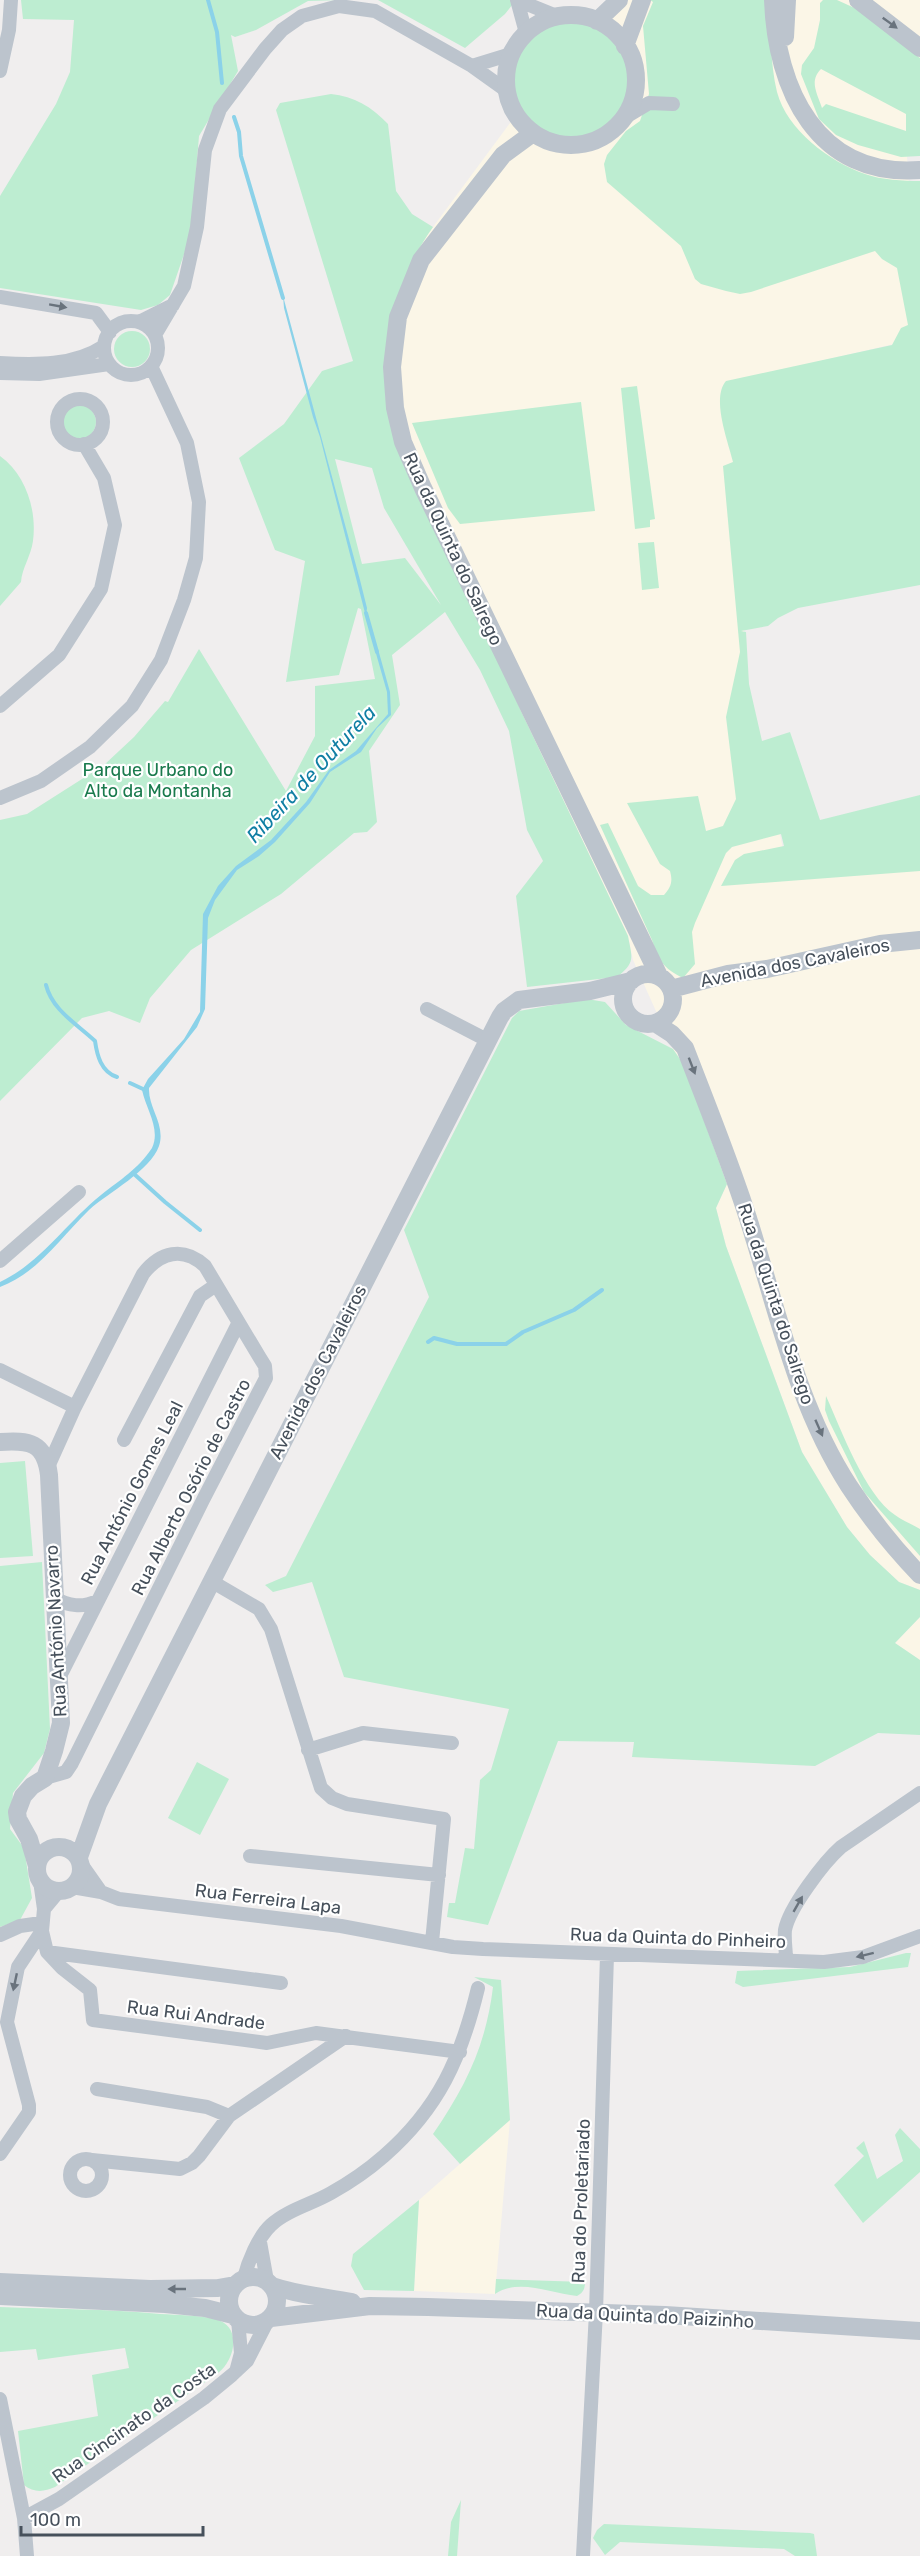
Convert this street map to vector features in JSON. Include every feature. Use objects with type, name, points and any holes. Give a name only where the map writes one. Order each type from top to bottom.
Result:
[{"type":"street","points":[[0,71],[9,30],[11,0]]},
{"type":"street","points":[[526,33],[517,0],[560,16],[585,17],[597,21],[618,36],[635,69],[636,82],[634,95],[624,118]]},
{"type":"street","points":[[597,21],[619,0]]},
{"type":"street","points":[[625,46],[642,0]]},
{"type":"street","points":[[858,0],[920,48]]},
{"type":"street","points":[[785,1],[783,69],[790,91],[801,113],[817,133],[847,156],[873,166],[915,170]]},
{"type":"street","points":[[155,335],[184,286],[197,227],[205,150],[220,109],[282,30],[302,16],[339,6],[375,11],[472,66],[507,91]]},
{"type":"street","points":[[560,16],[526,33],[511,54],[507,66],[507,91],[516,115],[533,133],[556,144],[582,144],[606,135],[624,118],[649,103],[673,104]]},
{"type":"street","points":[[472,66],[511,54]]},
{"type":"street","name":"Rua da Quinta do Salrego","points":[[503,155],[516,115]]},
{"type":"street","name":"Rua da Quinta do Salrego","points":[[533,133],[503,155],[421,260],[413,276],[396,326],[392,367],[395,408],[403,442],[423,488],[582,822],[629,913],[642,945],[665,983]]},
{"type":"street","points":[[0,297],[96,313],[110,332]]},
{"type":"street","points":[[0,363],[69,362],[90,355],[104,346],[110,332],[120,323],[139,322],[173,304]]},
{"type":"street","points":[[135,375],[151,366],[158,349],[155,335],[139,322]]},
{"type":"street","points":[[104,346],[109,364],[119,372],[135,375],[164,396]]},
{"type":"street","points":[[0,373],[39,374],[109,364]]},
{"type":"street","points":[[0,798],[41,782],[90,747],[132,706],[160,660],[184,600],[196,558],[199,502],[187,443],[151,366]]},
{"type":"street","points":[[0,706],[59,655],[100,589],[115,525],[104,478],[84,444]]},
{"type":"street","name":"Avenida dos Cavaleiros","points":[[665,983],[767,969],[880,944],[920,940]]},
{"type":"street","name":"Rua da Quinta do Salrego","points":[[635,979],[642,945]]},
{"type":"street","points":[[645,974],[665,983],[674,998],[669,1014],[655,1023],[640,1023],[628,1014],[624,993],[635,979],[645,974]]},
{"type":"street","name":"Avenida dos Cavaleiros","points":[[80,1861],[93,1815],[487,1040],[504,1011],[519,1000],[590,991],[635,979]]},
{"type":"street","points":[[590,991],[625,1007]]},
{"type":"street","points":[[427,1009],[487,1040]]},
{"type":"street","name":"Rua da Quinta do Salrego","points":[[655,1023],[672,1034],[685,1048],[741,1197],[801,1386],[833,1458],[848,1485],[881,1532],[920,1575]]},
{"type":"street","points":[[0,1261],[79,1192]]},
{"type":"street","name":"Rua Alberto Osório de Castro","points":[[45,1778],[66,1772],[72,1763],[202,1500],[263,1386],[267,1373],[265,1366],[205,1266],[192,1257],[172,1253],[155,1260],[142,1274],[75,1407],[48,1467]]},
{"type":"street","points":[[124,1440],[200,1296],[216,1285]]},
{"type":"street","name":"Rua António Gomes Leal","points":[[58,1680],[238,1324]]},
{"type":"street","points":[[0,1370],[75,1407]]},
{"type":"street","points":[[0,1442],[26,1441],[33,1444],[40,1449],[48,1467]]},
{"type":"street","name":"Rua António Navarro","points":[[39,1873],[29,1839],[18,1819],[19,1804],[32,1786],[45,1778],[61,1723],[48,1467]]},
{"type":"street","points":[[211,1581],[259,1609],[271,1629],[321,1788],[332,1798],[346,1804],[444,1819],[432,1942]]},
{"type":"street","points":[[54,1598],[74,1606],[83,1606],[97,1601]]},
{"type":"street","points":[[308,1750],[363,1733],[452,1743]]},
{"type":"street","points":[[786,1959],[785,1929],[812,1881],[830,1857],[920,1793]]},
{"type":"street","name":"Avenida dos Cavaleiros","points":[[56,1847],[93,1815]]},
{"type":"street","points":[[29,1839],[75,1852],[101,1892]]},
{"type":"street","points":[[56,1847],[43,1853],[39,1873],[42,1921],[47,1952],[281,1983]]},
{"type":"street","points":[[250,1856],[439,1875]]},
{"type":"street","points":[[0,2154],[29,2112],[7,2022],[18,1967],[42,1921],[65,1889],[80,1878],[80,1861]]},
{"type":"street","points":[[39,1873],[45,1886],[65,1889]]},
{"type":"street","name":"Rua Ferreira Lapa","points":[[65,1889],[101,1892],[119,1899],[341,1926],[432,1942]]},
{"type":"street","points":[[0,1935],[20,1926],[42,1921]]},
{"type":"street","name":"Rua da Quinta do Pinheiro","points":[[432,1942],[483,1949],[824,1962],[863,1957],[920,1936]]},
{"type":"street","name":"Rua Rui Andrade","points":[[47,1952],[62,1968],[90,1990],[93,2020],[267,2043],[316,2033],[460,2052]]},
{"type":"street","name":"Rua do Proletariado","points":[[583,2556],[596,2312],[607,1955]]},
{"type":"street","points":[[236,2317],[229,2299],[270,2226],[332,2193],[366,2170],[390,2150],[432,2103],[460,2052],[478,1988]]},
{"type":"street","points":[[92,2160],[180,2169],[192,2163],[199,2156],[229,2116],[346,2036]]},
{"type":"street","points":[[97,2090],[207,2107],[229,2116]]},
{"type":"street","points":[[7,2290],[205,2308],[236,2317],[253,2325],[269,2319],[277,2306],[277,2299],[269,2284],[260,2242]]},
{"type":"street","points":[[7,2290],[207,2289],[256,2277],[269,2284]]},
{"type":"street","name":"Rua da Quinta do Paizinho","points":[[269,2284],[304,2296],[325,2296],[370,2306]]},
{"type":"street","name":"Rua da Quinta do Paizinho","points":[[269,2319],[370,2306],[596,2312],[920,2331]]},
{"type":"street","name":"Rua Cincinato da Costa","points":[[232,2375],[242,2353],[236,2317]]},
{"type":"street","name":"Rua Cincinato da Costa","points":[[24,2518],[59,2499],[204,2398],[246,2361],[269,2319]]},
{"type":"street","points":[[0,2398],[24,2518],[27,2556]]},
{"type":"shaded area","points":[[607,0],[920,0],[920,103],[907,157],[920,338],[730,382],[747,686],[784,853],[920,824],[920,1590],[899,1582],[870,1555],[847,1527],[802,1452],[726,1246],[716,1208],[727,1184],[684,1065],[673,1049],[633,960],[628,936],[521,711],[387,409],[383,380],[389,325],[416,250],[516,115]]},
{"type":"shaded area","points":[[920,1617],[920,1660],[895,1643]]},
{"type":"shaded area","points":[[510,2120],[495,2294],[414,2291],[419,2200]]},
{"type":"green space","points":[[21,0],[342,0],[308,1],[256,30],[235,37],[231,35],[238,71],[199,136],[191,234],[170,295],[158,305],[141,310],[0,288],[0,196],[56,104],[70,72],[74,20],[23,19]]},
{"type":"green space","points":[[378,0],[516,0],[505,14],[465,48]]},
{"type":"green space","points":[[650,0],[768,0],[777,92],[782,106],[800,131],[824,153],[852,169],[878,178],[920,181],[920,585],[798,608],[768,626],[741,631],[746,632],[749,684],[762,741],[790,732],[820,820],[920,795],[920,871],[721,886],[735,860],[744,854],[784,846],[781,834],[732,847],[726,853],[695,923],[692,932],[695,964],[683,978],[666,967],[659,958],[600,825],[608,823],[638,886],[651,895],[664,895],[671,884],[670,871],[660,864],[627,803],[698,796],[706,831],[723,826],[736,799],[726,717],[740,652],[723,466],[733,462],[720,409],[722,388],[726,381],[892,345],[901,328],[908,325],[897,268],[882,259],[875,251],[751,292],[740,294],[726,291],[701,284],[695,279],[681,246],[607,182],[604,164],[607,155],[626,131],[640,121],[649,94],[643,26],[653,2]]},
{"type":"green space","points":[[823,0],[837,0],[859,10],[920,58],[920,156],[901,157],[858,145],[836,135],[819,119],[801,74],[802,65],[814,48],[820,20],[820,3]],"holes":[[[821,69],[906,114],[906,131],[826,104],[822,108],[815,87],[815,78]]]},
{"type":"green space","points":[[571,22],[593,26],[612,39],[625,58],[629,80],[625,102],[612,121],[593,134],[571,138],[549,134],[530,121],[517,102],[513,80],[517,58],[530,39],[549,26]]},
{"type":"green space","name":"Parque Urbano do Alto da Montanha","points":[[331,94],[355,100],[376,112],[388,124],[396,191],[412,214],[433,227],[409,269],[393,314],[386,361],[387,409],[521,711],[628,936],[631,950],[630,963],[617,977],[527,987],[516,896],[543,861],[527,830],[509,731],[480,670],[445,612],[392,655],[400,705],[369,751],[377,822],[367,832],[354,833],[281,894],[191,950],[150,998],[140,1023],[109,1011],[82,1018],[0,1101],[0,820],[27,814],[104,765],[134,737],[165,701],[168,702],[199,649],[286,791],[315,736],[315,686],[375,679],[361,609],[358,608],[339,675],[286,682],[305,561],[275,550],[239,458],[284,424],[322,371],[353,361],[276,110],[280,103]],"holes":[[[335,459],[372,468],[384,508],[441,605],[405,558],[362,564]]]},
{"type":"green space","points":[[132,331],[145,336],[150,349],[145,362],[132,367],[119,362],[114,349],[119,336]]},
{"type":"green space","points":[[637,386],[655,519],[650,520],[650,527],[635,529],[621,388]]},
{"type":"green space","points":[[581,402],[595,511],[460,524],[448,508],[412,423]]},
{"type":"green space","points":[[79,405],[91,410],[96,422],[91,434],[79,439],[67,434],[62,422],[67,410]]},
{"type":"green space","points":[[0,456],[17,473],[23,483],[31,505],[34,529],[32,546],[21,582],[0,606]]},
{"type":"green space","points":[[654,542],[659,588],[642,590],[638,543]]},
{"type":"green space","points":[[587,999],[605,1002],[626,1025],[673,1049],[684,1065],[727,1184],[716,1208],[726,1246],[802,1452],[847,1527],[870,1555],[899,1582],[920,1590],[920,1617],[895,1643],[920,1660],[920,1735],[878,1733],[815,1766],[632,1757],[634,1742],[558,1741],[488,1925],[447,1917],[449,1903],[455,1903],[465,1848],[474,1849],[480,1780],[491,1770],[509,1709],[344,1677],[312,1582],[273,1592],[265,1585],[286,1576],[429,1297],[404,1230],[512,1018],[519,1011]]},
{"type":"green space","points":[[826,1396],[855,1460],[874,1493],[895,1515],[920,1529],[920,1556],[864,1492],[829,1421],[825,1410]]},
{"type":"green space","points":[[25,1461],[33,1556],[0,1558],[0,1463]]},
{"type":"green space","points":[[42,1562],[50,1729],[44,1753],[13,1793],[10,1829],[24,1848],[32,1898],[20,1920],[0,1927],[0,1566]]},
{"type":"green space","points":[[197,1762],[229,1779],[200,1835],[168,1818]]},
{"type":"green space","points":[[911,1953],[908,1967],[743,1987],[735,1983],[737,1971],[850,1967]]},
{"type":"green space","points":[[474,1977],[501,1980],[510,2120],[460,2164],[433,2134],[465,2082],[485,2028],[493,1987]]},
{"type":"green space","points":[[900,2128],[920,2149],[920,2172],[863,2223],[834,2185],[864,2156],[856,2148],[864,2141],[877,2179],[903,2161],[895,2135]]},
{"type":"green space","points":[[419,2200],[414,2291],[364,2290],[351,2266],[353,2254]]},
{"type":"green space","points":[[496,2279],[585,2282],[585,2284],[582,2292],[577,2296],[524,2287],[504,2289],[495,2294]]},
{"type":"green space","points":[[0,2307],[120,2311],[215,2319],[230,2329],[233,2336],[232,2352],[229,2360],[218,2373],[55,2487],[43,2491],[35,2490],[24,2485],[18,2431],[98,2416],[92,2375],[129,2368],[125,2348],[38,2360],[36,2349],[0,2352]]},
{"type":"green space","points":[[461,2500],[457,2556],[448,2556],[451,2522]]},
{"type":"green space","points":[[604,2524],[810,2533],[814,2534],[817,2556],[795,2556],[784,2549],[620,2542],[605,2555],[593,2538]]},
{"type":"water","points":[[283,296],[360,580],[367,608],[366,617],[284,308]]},
{"type":"water","points":[[378,649],[390,692],[391,715],[377,728],[361,752],[330,772],[310,803],[275,842],[237,870],[215,900],[208,918],[205,1009],[197,1027],[149,1088],[161,1138],[154,1155],[138,1172],[89,1210],[37,1264],[14,1281],[0,1287],[0,1282],[29,1264],[88,1206],[135,1168],[152,1148],[154,1126],[142,1090],[148,1079],[184,1039],[200,1012],[203,914],[218,886],[236,866],[271,840],[306,802],[329,770],[356,751],[388,714],[387,692],[375,650]]},
{"type":"waterway","points":[[208,0],[217,32],[222,83]]},
{"type":"waterway","points":[[234,117],[239,132],[241,156],[283,298]]},
{"type":"waterway","name":"Ribeira de Outurela","points":[[366,613],[377,652]]},
{"type":"waterway","points":[[46,985],[59,1009],[95,1041],[104,1067],[117,1077]]},
{"type":"waterway","points":[[130,1083],[143,1089]]},
{"type":"waterway","points":[[133,1173],[200,1230]]},
{"type":"waterway","points":[[428,1342],[434,1338],[457,1344],[506,1344],[523,1332],[574,1310],[602,1290]]}]
